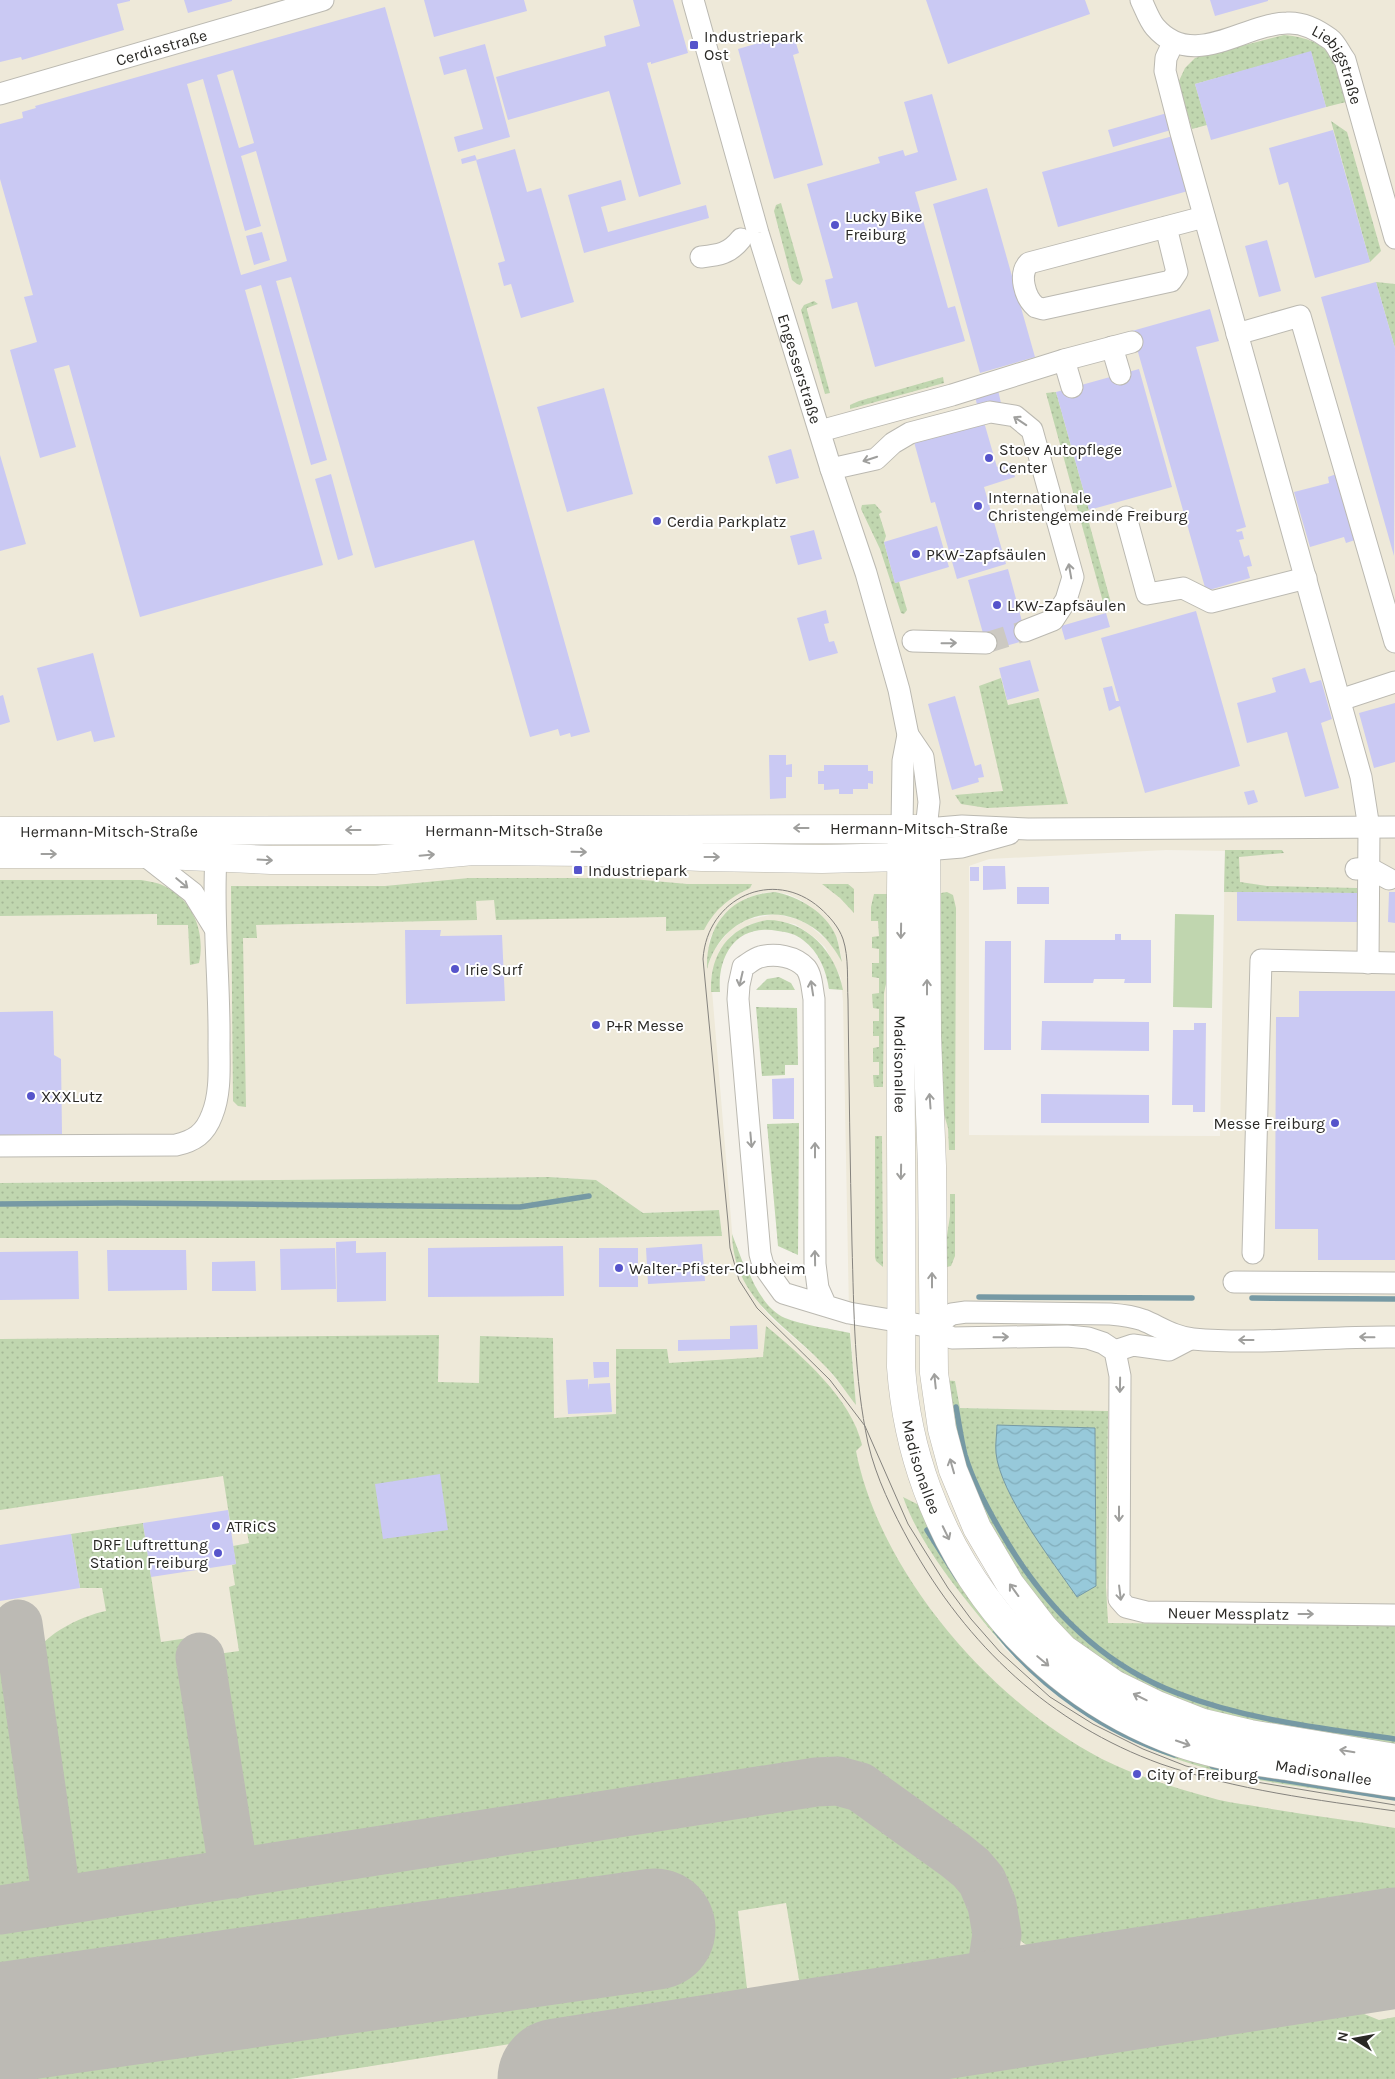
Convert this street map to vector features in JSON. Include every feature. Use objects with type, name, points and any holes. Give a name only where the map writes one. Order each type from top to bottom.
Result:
[{"type":"main road","name":"Hermann-Mitsch-Straße","points":[[0,831],[217,830],[914,841]]},
{"type":"main road","points":[[216,857],[217,830]]},
{"type":"main road","name":"Hermann-Mitsch-Straße","points":[[0,854],[143,854],[272,860],[374,860],[473,851],[591,852],[702,857],[822,859],[914,841]]},
{"type":"main road","name":"Madisonallee","points":[[914,841],[900,974],[902,1123],[901,1367],[905,1404],[920,1469],[937,1515],[954,1551],[986,1599],[1021,1641],[1041,1660],[1095,1701],[1126,1719],[1179,1743],[1249,1760],[1395,1783]]},
{"type":"main road","name":"Madisonallee","points":[[914,841],[927,1036],[932,1149],[932,1327],[934,1380],[942,1429],[953,1470],[964,1501],[984,1541],[1010,1584],[1044,1628],[1064,1649],[1114,1684],[1157,1705],[1203,1723],[1250,1734],[1395,1758]]},
{"type":"street","name":"Cerdiastraße","points":[[0,94],[322,0]]},
{"type":"street","name":"Engesserstraße","points":[[693,0],[758,233],[831,468],[866,573],[899,690],[908,735],[923,756],[929,795],[914,841]]},
{"type":"street","points":[[1141,0],[1154,27],[1174,43],[1166,58],[1165,71],[1361,777],[1369,828],[1362,868],[1368,963]]},
{"type":"street","name":"Liebigstraße","points":[[1174,43],[1206,46],[1288,22],[1310,27],[1331,40],[1345,60],[1395,238]]},
{"type":"street","points":[[1166,227],[1177,272],[1170,281],[1043,309],[1036,307],[1028,298],[1023,280],[1024,270],[1029,263],[1204,216]]},
{"type":"street","points":[[1237,334],[1300,316],[1395,642]]},
{"type":"street","points":[[820,431],[952,395],[1122,344],[1120,374]]},
{"type":"street","points":[[1064,360],[1072,387]]},
{"type":"street","points":[[831,468],[876,458],[893,443],[910,434],[990,412],[1016,416],[1032,430],[1073,577],[1066,600],[1052,620],[1025,631]]},
{"type":"street","points":[[1126,517],[1147,594],[1183,588],[1211,602],[1306,578]]},
{"type":"street","points":[[913,641],[986,643]]},
{"type":"street","points":[[1340,700],[1395,682]]},
{"type":"street","name":"Hermann-Mitsch-Straße","points":[[914,841],[962,847],[1028,829],[1395,828]]},
{"type":"street","points":[[143,854],[193,893],[214,927]]},
{"type":"street","points":[[0,1146],[176,1146],[192,1142],[200,1134],[212,1116],[217,1098],[219,1005],[214,927],[216,857]]},
{"type":"street","points":[[1362,868],[1389,879]]},
{"type":"street","points":[[826,1306],[818,1288],[815,1264],[814,999],[810,978],[806,968],[793,958],[777,956],[759,957],[743,967],[738,999],[760,1254],[763,1265],[783,1293],[849,1313],[932,1327],[952,1338],[1066,1336],[1088,1338],[1103,1342],[1115,1351],[1133,1345],[1169,1350],[1190,1338]]},
{"type":"street","points":[[1253,1253],[1261,960],[1395,963]]},
{"type":"street","points":[[1234,1282],[1395,1284]]},
{"type":"street","points":[[932,1327],[952,1314],[966,1312],[1110,1314],[1129,1315],[1172,1334],[1190,1338],[1295,1340],[1339,1337],[1395,1337]]},
{"type":"street","name":"Neuer Messplatz","points":[[1115,1351],[1120,1376],[1118,1544],[1120,1598],[1126,1607],[1146,1612],[1395,1614]]},
{"type":"shaded area","points":[[0,0],[1395,0],[1395,1625],[1107,1623],[1108,1412],[960,1408],[955,1381],[943,1381],[952,1427],[971,1492],[984,1518],[1026,1586],[1058,1625],[1077,1643],[1103,1664],[1127,1678],[1185,1706],[1254,1725],[1395,1748],[1395,1767],[1231,1739],[1174,1722],[1120,1697],[1070,1664],[1045,1640],[1005,1595],[973,1553],[958,1529],[943,1498],[930,1457],[920,1412],[917,1381],[912,1381],[915,1413],[925,1459],[938,1498],[951,1528],[965,1553],[999,1600],[1039,1644],[1065,1667],[1119,1703],[1174,1728],[1229,1744],[1395,1773],[1395,1792],[1233,1767],[1195,1757],[1135,1733],[1075,1699],[1019,1653],[985,1614],[942,1548],[923,1507],[903,1498],[925,1541],[955,1586],[1004,1648],[1050,1690],[1085,1716],[1113,1732],[1161,1754],[1209,1769],[1251,1778],[1395,1800],[1395,2079],[0,2079],[0,1238],[581,1238],[722,1235],[719,1210],[643,1213],[596,1180],[549,1177],[0,1183]],"holes":[[[1166,850],[1225,851],[1220,1136],[969,1135],[969,866],[989,859]],[[762,893],[788,894],[801,900],[822,917],[837,938],[842,960],[830,943],[809,925],[797,919],[775,914],[746,920],[730,930],[714,950],[707,967],[709,940],[724,914],[747,898]],[[767,920],[795,924],[825,947],[841,978],[849,1313],[856,1404],[823,1363],[771,1318],[758,1302],[738,1267],[733,1243],[711,978],[719,951],[732,935],[748,925]]]},
{"type":"green space","points":[[1284,35],[1313,42],[1329,54],[1338,74],[1346,102],[1326,107],[1311,52],[1195,84],[1207,125],[1192,129],[1178,83],[1185,68],[1195,58]]},
{"type":"green space","points":[[1331,121],[1347,132],[1381,251],[1370,262]]},
{"type":"green space","points":[[781,203],[803,280],[800,285],[792,280],[774,211],[776,205]]},
{"type":"green space","points":[[1376,282],[1395,284],[1395,348]]},
{"type":"green space","points":[[814,301],[818,304],[807,308],[807,310],[830,393],[825,394],[801,310],[804,305]]},
{"type":"green space","points":[[943,377],[944,383],[850,409],[850,405],[859,401]]},
{"type":"green space","points":[[1056,392],[1089,510],[1079,514],[1046,393]]},
{"type":"green space","points":[[875,504],[882,512],[879,514],[886,536],[884,542],[895,583],[899,582],[907,610],[904,614],[901,613],[880,549],[861,509],[862,505]]},
{"type":"green space","points":[[1088,519],[1113,610],[1106,613],[1081,522]]},
{"type":"green space","points":[[1001,678],[1008,705],[1039,698],[1068,804],[987,808],[961,804],[955,795],[1003,791],[979,686]]},
{"type":"green space","points":[[1225,850],[1282,850],[1284,853],[1239,857],[1240,882],[1267,886],[1357,888],[1357,893],[1224,892]]},
{"type":"green space","points":[[469,878],[633,879],[687,884],[752,884],[750,888],[723,905],[704,930],[666,931],[666,917],[496,920],[494,900],[476,901],[477,920],[256,925],[257,938],[243,938],[246,1107],[238,1106],[233,1101],[231,886],[385,886]]},
{"type":"green space","points":[[0,880],[141,880],[160,884],[181,897],[194,916],[200,939],[199,963],[190,965],[188,925],[157,925],[157,914],[0,916]]},
{"type":"green space","points":[[822,884],[848,884],[854,889],[854,913],[840,898]]},
{"type":"green space","points":[[775,892],[802,902],[826,920],[836,936],[842,962],[826,939],[802,921],[785,916],[768,915],[752,918],[737,925],[724,936],[714,951],[707,969],[711,939],[716,926],[724,915],[733,906],[745,899],[759,894]]},
{"type":"green space","points":[[947,892],[953,895],[956,908],[955,1150],[949,1150],[948,1128],[939,1097],[941,893]]},
{"type":"green space","points":[[874,894],[889,894],[890,966],[884,993],[883,1087],[874,1087],[873,1075],[879,1075],[879,1062],[873,1062],[873,1048],[879,1047],[879,1036],[873,1036],[873,1021],[879,1021],[879,1009],[873,1008],[872,994],[879,993],[879,978],[872,977],[872,963],[879,963],[879,949],[872,948],[872,937],[879,936],[878,921],[871,921],[871,907]]},
{"type":"green space","points":[[1175,914],[1214,915],[1212,1008],[1173,1007]]},
{"type":"green space","points":[[767,920],[781,921],[795,926],[807,932],[817,941],[834,963],[843,990],[829,989],[824,968],[809,945],[800,938],[788,933],[764,930],[751,932],[741,937],[732,945],[726,954],[722,966],[720,992],[711,992],[714,966],[724,944],[742,929]]},
{"type":"green space","points":[[779,977],[791,983],[795,990],[756,990],[767,979]]},
{"type":"green space","points":[[756,1007],[797,1008],[798,1065],[785,1065],[785,1075],[762,1076]]},
{"type":"green space","points":[[799,1123],[798,1255],[778,1246],[767,1124]]},
{"type":"green space","points":[[875,1136],[882,1136],[883,1267],[876,1261],[875,1257]]},
{"type":"green space","points":[[549,1177],[596,1180],[643,1213],[719,1210],[722,1236],[581,1238],[0,1238],[0,1183]]},
{"type":"green space","points":[[950,1194],[955,1194],[955,1256],[951,1266],[942,1268],[950,1216]]},
{"type":"green space","points":[[732,1234],[743,1263],[746,1263],[760,1295],[772,1309],[785,1318],[808,1325],[850,1333],[856,1405],[827,1368],[776,1321],[751,1292],[741,1275],[735,1256]]},
{"type":"green space","points":[[766,1326],[809,1364],[848,1411],[862,1445],[856,1451],[869,1497],[889,1543],[915,1587],[947,1630],[982,1669],[1021,1704],[1061,1734],[1102,1759],[1142,1776],[1224,1801],[1395,1828],[1395,1904],[1061,1958],[1033,1950],[1021,1941],[1004,1915],[991,1878],[971,1857],[858,1778],[846,1772],[832,1770],[244,1862],[236,1856],[234,1849],[203,1656],[239,1651],[229,1587],[235,1585],[232,1565],[236,1564],[233,1546],[249,1543],[246,1526],[231,1528],[223,1476],[0,1510],[0,1339],[439,1335],[438,1382],[479,1383],[480,1336],[553,1338],[554,1418],[616,1414],[616,1349],[667,1349],[669,1363],[763,1357]]},
{"type":"green space","points":[[943,1380],[955,1381],[960,1408],[1108,1411],[1106,1586],[1108,1623],[1395,1625],[1395,1748],[1215,1715],[1127,1678],[1077,1643],[1058,1625],[1026,1586],[971,1492]]},
{"type":"green space","points":[[903,1497],[923,1507],[999,1629],[1395,1792],[1395,1800],[1231,1775],[1174,1758],[1140,1745],[1109,1729],[1053,1691],[1027,1669],[1002,1643],[978,1615],[926,1544]]},
{"type":"green space","points":[[143,1523],[161,1642],[188,1638],[222,1855],[221,1861],[214,1867],[90,1887],[65,1873],[31,1664],[41,1645],[61,1629],[84,1618],[106,1611],[102,1588],[80,1588],[71,1534]]},
{"type":"green space","points":[[0,1654],[13,1673],[44,1875],[27,1897],[0,1901]]},
{"type":"green space","points":[[828,1791],[838,1791],[847,1794],[960,1873],[973,1889],[982,1913],[981,1931],[973,1954],[956,1973],[802,1997],[786,1903],[738,1911],[749,2006],[290,2079],[0,2079],[0,1922]]},
{"type":"green space","points":[[1327,1999],[1379,2020],[1395,2017],[1395,2079],[818,2079]]},
{"type":"water","points":[[997,1425],[1095,1428],[1096,1586],[1077,1597],[1029,1527],[1007,1488],[996,1453]]},
{"type":"building","points":[[0,0],[130,1],[117,4],[124,30],[22,60],[21,57],[0,62]]},
{"type":"building","points":[[184,0],[232,0],[232,1],[188,13]]},
{"type":"building","points":[[424,0],[524,0],[527,11],[434,37]]},
{"type":"building","points":[[633,0],[673,0],[688,53],[651,64],[651,62],[647,63],[681,184],[639,197],[609,91],[508,120],[496,77],[606,46],[604,36],[640,26]]},
{"type":"building","points":[[926,0],[1085,0],[1090,14],[948,64]]},
{"type":"building","points":[[1210,0],[1268,0],[1268,1],[1215,16]]},
{"type":"building","points":[[385,7],[590,732],[571,737],[570,733],[560,736],[558,729],[530,737],[474,540],[375,568],[291,277],[276,281],[327,460],[311,465],[261,285],[245,290],[323,565],[140,617],[69,365],[54,369],[76,447],[40,458],[10,350],[37,342],[24,297],[33,295],[0,179],[0,124],[23,118],[22,112],[36,108],[35,106]],"holes":[[[233,70],[254,143],[239,148],[217,75]],[[203,79],[245,231],[261,226],[241,156],[256,151],[287,261],[241,275],[187,84]]]},
{"type":"building","points":[[793,33],[799,53],[793,55],[823,165],[774,179],[738,49]]},
{"type":"building","points":[[485,44],[510,137],[458,152],[454,137],[483,129],[466,69],[444,75],[439,57]]},
{"type":"building","points":[[1311,51],[1326,107],[1211,140],[1195,84]]},
{"type":"building","points":[[932,94],[957,180],[915,192],[948,308],[955,306],[965,341],[875,367],[857,302],[832,309],[825,280],[833,278],[807,184],[880,163],[878,157],[903,150],[905,156],[918,152],[904,102]]},
{"type":"building","points":[[1167,113],[1171,130],[1113,147],[1108,130]]},
{"type":"building","points":[[1333,130],[1370,262],[1315,278],[1288,182],[1279,185],[1269,148]]},
{"type":"building","points":[[1173,136],[1188,191],[1058,227],[1042,172]]},
{"type":"building","points":[[515,149],[527,192],[541,188],[574,302],[521,318],[511,284],[504,286],[498,263],[505,261],[476,160]]},
{"type":"building","points":[[475,155],[477,160],[462,164],[461,159]]},
{"type":"building","points":[[621,180],[626,200],[601,207],[608,232],[706,205],[709,218],[584,253],[568,195]]},
{"type":"building","points":[[987,188],[1035,357],[980,373],[933,204]]},
{"type":"building","points":[[262,232],[270,260],[254,265],[246,236]]},
{"type":"building","points":[[1267,240],[1281,291],[1259,297],[1245,246]]},
{"type":"building","points":[[1376,282],[1395,348],[1394,556],[1321,297]]},
{"type":"building","points":[[1210,309],[1219,341],[1196,347],[1246,527],[1236,530],[1237,532],[1242,531],[1244,539],[1239,540],[1244,557],[1249,555],[1252,566],[1247,567],[1250,578],[1206,591],[1132,331]]},
{"type":"building","points":[[1139,369],[1172,487],[1089,510],[1056,392]]},
{"type":"building","points":[[604,388],[633,494],[567,512],[537,407]]},
{"type":"building","points":[[998,390],[1001,403],[978,409],[975,396]]},
{"type":"building","points":[[984,422],[997,467],[1011,463],[1015,477],[984,487],[1006,564],[957,579],[935,502],[931,503],[914,442]]},
{"type":"building","points":[[791,449],[799,478],[776,484],[768,456]]},
{"type":"building","points":[[0,455],[26,544],[0,551]]},
{"type":"building","points":[[1342,472],[1361,538],[1346,543],[1344,537],[1310,547],[1294,492],[1329,483],[1328,477]]},
{"type":"building","points":[[331,474],[353,555],[338,560],[315,479]]},
{"type":"building","name":"PKW-Zapfsäulen","points":[[937,526],[949,567],[895,583],[884,542]]},
{"type":"building","points":[[814,530],[822,559],[798,565],[790,536]]},
{"type":"building","name":"LKW-Zapfsäulen","points":[[1008,569],[1027,640],[988,651],[968,580]]},
{"type":"building","points":[[826,610],[829,623],[824,624],[829,642],[834,641],[838,653],[809,661],[797,618]]},
{"type":"building","points":[[1196,611],[1240,766],[1145,793],[1120,706],[1109,711],[1103,688],[1112,686],[1116,701],[1119,701],[1101,638]]},
{"type":"building","points":[[1106,613],[1110,627],[1065,640],[1061,626]]},
{"type":"building","points":[[93,653],[115,737],[94,742],[91,731],[57,741],[37,668]]},
{"type":"building","points":[[1030,660],[1039,691],[1007,700],[999,668]]},
{"type":"building","points":[[1305,668],[1310,683],[1321,680],[1332,719],[1321,723],[1339,788],[1305,797],[1287,732],[1247,743],[1237,703],[1276,692],[1272,678]]},
{"type":"building","points":[[3,695],[10,722],[0,725],[0,696]]},
{"type":"building","points":[[955,696],[975,766],[981,764],[984,777],[978,778],[979,782],[952,790],[928,704]]},
{"type":"building","points":[[1395,703],[1395,762],[1374,768],[1359,713]]},
{"type":"building","points":[[769,755],[786,755],[786,765],[792,764],[792,777],[786,777],[786,798],[770,799]]},
{"type":"building","points":[[824,765],[868,765],[868,771],[873,771],[873,784],[868,783],[868,789],[853,789],[853,794],[839,794],[839,789],[824,790],[824,784],[818,784],[818,771],[824,771]]},
{"type":"building","points":[[1254,790],[1258,802],[1248,805],[1244,792]]},
{"type":"building","points":[[983,866],[1005,866],[1006,889],[983,890]]},
{"type":"building","points":[[970,867],[979,867],[979,881],[970,881]]},
{"type":"building","points":[[1017,887],[1049,887],[1049,904],[1017,904]]},
{"type":"building","points":[[1237,892],[1357,893],[1357,922],[1237,921]]},
{"type":"building","points":[[1389,892],[1395,892],[1395,923],[1388,922]]},
{"type":"building","name":"Irie Surf","points":[[405,930],[441,930],[440,936],[502,935],[505,1001],[406,1004]]},
{"type":"building","points":[[1115,934],[1121,934],[1121,940],[1151,940],[1151,983],[1124,983],[1125,979],[1094,979],[1093,983],[1044,983],[1045,940],[1115,940]]},
{"type":"building","points":[[985,941],[1011,941],[1011,1050],[984,1050]]},
{"type":"building","name":"Messe Freiburg","points":[[1299,991],[1395,991],[1395,1260],[1318,1260],[1318,1229],[1275,1229],[1276,1017],[1299,1017]]},
{"type":"building","name":"XXXLutz","points":[[53,1011],[54,1055],[61,1059],[62,1134],[0,1135],[0,1012]]},
{"type":"building","points":[[1042,1021],[1149,1022],[1149,1051],[1041,1050]]},
{"type":"building","points":[[1194,1023],[1206,1023],[1205,1112],[1193,1112],[1193,1105],[1172,1105],[1173,1030],[1194,1030]]},
{"type":"building","points":[[794,1078],[794,1119],[773,1119],[772,1079]]},
{"type":"building","points":[[1041,1094],[1149,1095],[1149,1123],[1041,1123]]},
{"type":"building","points":[[356,1241],[356,1253],[386,1252],[386,1301],[337,1302],[336,1242]]},
{"type":"building","points":[[702,1244],[705,1281],[648,1284],[646,1248]]},
{"type":"building","points":[[563,1246],[564,1296],[428,1297],[428,1248]]},
{"type":"building","points":[[335,1248],[336,1289],[281,1290],[280,1249]]},
{"type":"building","name":"Walter-Pfister-Clubheim","points":[[599,1248],[638,1248],[638,1287],[599,1287]]},
{"type":"building","points":[[107,1250],[186,1250],[187,1290],[108,1291]]},
{"type":"building","points":[[78,1251],[79,1299],[0,1300],[0,1252]]},
{"type":"building","points":[[255,1261],[256,1291],[212,1291],[212,1262]]},
{"type":"building","points":[[757,1325],[758,1349],[678,1351],[678,1340],[730,1339],[730,1326]]},
{"type":"building","points":[[593,1362],[609,1362],[609,1377],[594,1378]]},
{"type":"building","points":[[588,1379],[588,1390],[589,1384],[610,1383],[612,1412],[568,1414],[566,1380]]},
{"type":"building","points":[[440,1474],[448,1530],[383,1539],[375,1484]]},
{"type":"building","points":[[228,1510],[236,1564],[151,1577],[143,1523]]},
{"type":"building","points":[[71,1534],[80,1588],[0,1601],[0,1545]]},
{"type":"waterway","points":[[0,1204],[118,1203],[520,1207],[589,1196]]},
{"type":"waterway","points":[[979,1297],[1192,1298]]},
{"type":"waterway","points":[[1252,1298],[1395,1299]]},
{"type":"waterway","points":[[956,1407],[968,1465],[980,1494],[1000,1530],[1034,1582],[1053,1605],[1097,1647],[1122,1665],[1148,1680],[1203,1702],[1257,1717],[1395,1739]]},
{"type":"waterway","points":[[927,1530],[958,1579]]},
{"type":"waterway","points":[[996,1631],[1033,1671],[1076,1706],[1100,1722],[1125,1735],[1175,1755]]},
{"type":"waterway","points":[[1212,1766],[1251,1775],[1395,1798]]},
{"type":"taxiway","points":[[18,1624],[57,1901]]},
{"type":"taxiway","points":[[200,1657],[234,1874]]},
{"type":"taxiway","points":[[0,1910],[816,1782],[838,1781],[860,1787],[955,1855],[971,1868],[982,1881],[992,1905],[997,1934],[992,1967],[986,1993],[976,2008],[960,2016]]},
{"type":"runway","points":[[0,2023],[655,1929]]},
{"type":"runway","points":[[558,2079],[1395,1948]]},
{"type":"tunnel","points":[[986,643],[1025,631]]},
{"type":"tram line","points":[[1395,1805],[1250,1781],[1186,1766],[1143,1749],[1093,1724],[1050,1697],[1000,1652],[971,1619],[948,1588],[908,1524],[865,1426],[830,1380],[757,1308],[739,1280],[730,1248],[703,959],[707,938],[716,920],[729,905],[745,895],[763,890],[782,890],[802,896],[820,908],[839,930],[843,939],[847,969],[854,1320],[863,1419],[868,1443],[871,1456],[891,1507],[910,1543],[958,1615],[985,1647],[1015,1677],[1083,1727],[1121,1747],[1161,1764],[1218,1781],[1277,1793],[1395,1811]]},
{"type":"place","name":"Industriepark Ost","points":[[694,45]]},
{"type":"place","name":"Lucky Bike Freiburg","points":[[835,225]]},
{"type":"place","name":"Stoev Autopflege Center","points":[[989,458]]},
{"type":"place","name":"Internationale Christengemeinde Freiburg","points":[[978,506]]},
{"type":"place","name":"Cerdia Parkplatz","points":[[657,521]]},
{"type":"place","name":"PKW-Zapfsäulen","points":[[916,554]]},
{"type":"place","name":"LKW-Zapfsäulen","points":[[997,605]]},
{"type":"place","name":"Industriepark","points":[[578,870]]},
{"type":"place","name":"Irie Surf","points":[[455,969]]},
{"type":"place","name":"P+R Messe","points":[[596,1025]]},
{"type":"place","name":"XXXLutz","points":[[31,1096]]},
{"type":"place","name":"Messe Freiburg","points":[[1335,1123]]},
{"type":"place","name":"Walter-Pfister-Clubheim","points":[[619,1268]]},
{"type":"place","name":"ATRiCS","points":[[216,1526]]},
{"type":"place","name":"DRF Luftrettung Station Freiburg","points":[[218,1553]]},
{"type":"place","name":"City of Freiburg","points":[[1137,1774]]}]
